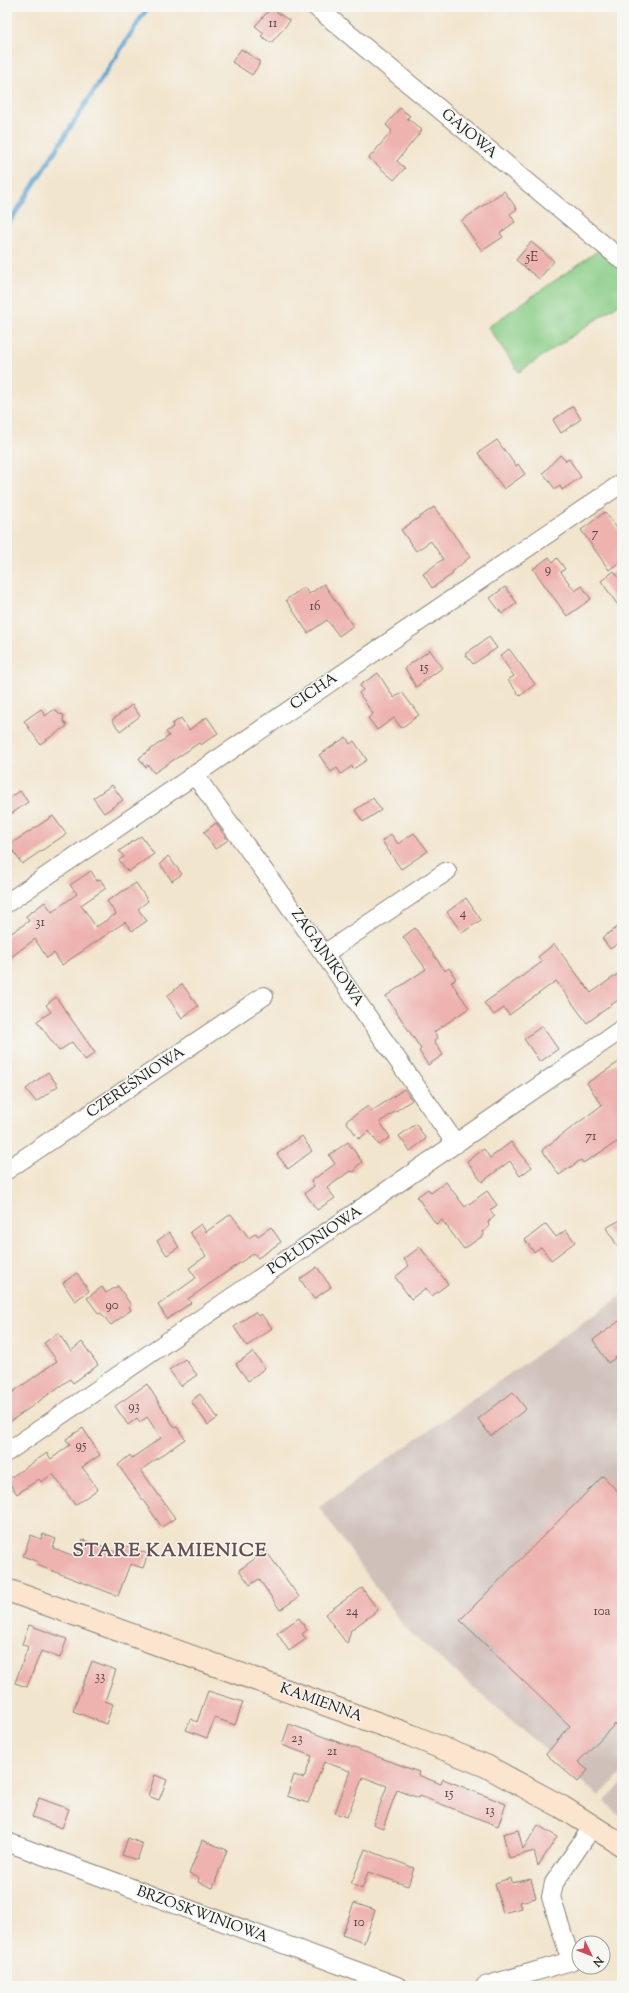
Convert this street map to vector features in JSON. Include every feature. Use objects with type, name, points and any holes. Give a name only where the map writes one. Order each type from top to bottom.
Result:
[{"type":"street","name":"GAJOWA","points":[[316,7],[622,260]]},
{"type":"street","name":"CICHA","points":[[7,903],[622,483]]},
{"type":"street","name":"ZAGAJNIKOWA","points":[[194,774],[324,954],[456,1144]]},
{"type":"street","points":[[324,954],[447,871]]},
{"type":"street","name":"CZEREŚNIOWA","points":[[7,1170],[264,996]]},
{"type":"street","name":"POŁUDNIOWA","points":[[7,1452],[622,1029]]},
{"type":"street","name":"KAMIENNA","points":[[7,1590],[410,1735],[486,1766],[520,1782],[622,1845]]},
{"type":"street","points":[[485,1986],[571,1961],[551,1897],[554,1882],[593,1826]]},
{"type":"street","name":"BRZOSKWINIOWA","points":[[7,1842],[397,1986]]},
{"type":"shaded area","points":[[622,1295],[622,1773],[599,1796],[405,1628],[319,1507]]},
{"type":"shaded area","points":[[622,1783],[622,1817],[604,1801]]},
{"type":"green space","points":[[599,250],[622,269],[622,302],[519,372],[488,327]]},
{"type":"building","points":[[271,8],[290,21],[271,43],[261,36],[264,33],[255,26]]},
{"type":"building","points":[[241,49],[259,61],[259,65],[252,75],[232,62]]},
{"type":"building","points":[[400,108],[410,116],[407,118],[422,130],[397,161],[405,168],[394,180],[369,158],[392,131],[386,125]]},
{"type":"building","points":[[504,191],[517,209],[510,214],[515,222],[500,233],[503,237],[482,251],[461,221]]},
{"type":"building","points":[[531,242],[554,261],[539,279],[516,260]]},
{"type":"building","points":[[573,406],[581,419],[561,433],[553,420]]},
{"type":"building","points":[[497,440],[516,466],[518,464],[525,474],[504,489],[478,453]]},
{"type":"building","points":[[560,455],[566,461],[569,459],[581,477],[562,490],[560,486],[555,489],[543,473]]},
{"type":"building","points":[[434,507],[470,557],[452,572],[453,574],[432,588],[423,574],[443,559],[431,541],[416,551],[401,530]]},
{"type":"building","points":[[605,512],[622,535],[622,560],[609,570],[581,530]]},
{"type":"building","points":[[549,557],[553,562],[557,558],[565,569],[561,572],[575,591],[582,586],[591,599],[567,616],[533,569]]},
{"type":"building","points":[[614,571],[622,582],[622,611],[601,581]]},
{"type":"building","points":[[324,584],[353,626],[339,636],[327,620],[308,633],[286,600],[304,587],[309,594]]},
{"type":"building","points":[[505,587],[517,603],[502,614],[490,598]]},
{"type":"building","points":[[489,637],[497,648],[473,664],[465,654]]},
{"type":"building","points":[[509,649],[535,684],[520,696],[508,680],[514,676],[500,656]]},
{"type":"building","points":[[430,650],[442,668],[416,687],[405,668]]},
{"type":"building","points":[[378,673],[394,698],[402,692],[419,715],[401,728],[394,718],[377,730],[368,718],[373,714],[359,693],[363,690],[360,685]]},
{"type":"building","points":[[132,705],[140,716],[120,731],[112,720]]},
{"type":"building","points":[[41,709],[45,716],[55,709],[59,714],[64,715],[63,720],[67,726],[40,744],[24,721]]},
{"type":"building","points":[[207,717],[218,733],[201,745],[199,743],[154,773],[148,765],[145,767],[139,758],[169,736],[166,732],[173,727],[172,724],[181,718],[189,730]]},
{"type":"building","points":[[346,737],[350,744],[354,741],[367,760],[353,769],[352,766],[341,774],[337,768],[331,772],[319,755]]},
{"type":"building","points":[[112,785],[123,800],[104,813],[93,798]]},
{"type":"building","points":[[20,791],[28,802],[7,817],[7,800]]},
{"type":"building","points":[[373,798],[381,810],[363,822],[355,810]]},
{"type":"building","points":[[53,816],[66,834],[22,864],[9,845]]},
{"type":"building","points":[[216,823],[228,840],[215,849],[204,832]]},
{"type":"building","points":[[414,833],[428,851],[401,869],[382,841],[391,834],[398,844]]},
{"type":"building","points":[[141,836],[154,854],[128,872],[119,860],[124,857],[119,851]]},
{"type":"building","points":[[168,856],[182,874],[172,881],[160,864]]},
{"type":"building","points":[[91,871],[97,881],[100,879],[106,888],[81,905],[96,927],[116,914],[107,901],[136,883],[148,901],[138,909],[147,921],[132,931],[125,922],[62,965],[54,953],[47,958],[35,939],[7,960],[7,936],[29,921],[26,916],[45,902],[52,912],[77,894],[70,885]]},
{"type":"building","points":[[466,898],[481,920],[462,933],[447,912]]},
{"type":"building","points":[[622,924],[622,941],[610,949],[602,938]]},
{"type":"building","points":[[415,928],[445,971],[449,968],[456,979],[451,982],[469,1008],[434,1032],[438,1038],[434,1041],[443,1055],[428,1065],[419,1051],[421,1049],[386,996],[426,969],[403,937]]},
{"type":"building","points":[[554,944],[591,993],[622,971],[622,997],[587,1023],[556,981],[509,1015],[504,1008],[494,1015],[484,1003],[542,962],[538,957]]},
{"type":"building","points":[[182,984],[198,1006],[182,1018],[167,996]]},
{"type":"building","points":[[56,997],[95,1053],[85,1060],[72,1042],[59,1051],[37,1021],[51,1012],[46,1005]]},
{"type":"building","points":[[542,1026],[558,1049],[540,1062],[524,1039]]},
{"type":"building","points":[[622,1060],[622,1139],[583,1163],[581,1160],[559,1175],[542,1150],[602,1105],[587,1083]]},
{"type":"building","points":[[48,1072],[58,1086],[36,1102],[26,1089]]},
{"type":"building","points":[[404,1089],[412,1100],[380,1122],[390,1137],[379,1145],[369,1131],[359,1139],[346,1121],[368,1106],[372,1111]]},
{"type":"building","points":[[416,1124],[426,1139],[410,1151],[399,1136]]},
{"type":"building","points":[[302,1136],[312,1151],[288,1169],[277,1154]]},
{"type":"building","points":[[348,1142],[362,1162],[356,1167],[355,1172],[350,1171],[327,1188],[335,1198],[317,1210],[305,1193],[314,1186],[311,1181],[335,1164],[329,1155]]},
{"type":"building","points":[[511,1142],[532,1167],[520,1176],[510,1161],[482,1182],[467,1161],[484,1149],[490,1158]]},
{"type":"building","points":[[446,1182],[465,1207],[487,1191],[497,1205],[490,1210],[495,1216],[488,1222],[489,1227],[482,1232],[484,1235],[464,1249],[442,1220],[436,1224],[417,1197],[428,1189],[431,1193]]},
{"type":"building","points":[[231,1214],[249,1238],[256,1233],[258,1236],[271,1227],[281,1242],[258,1258],[254,1253],[188,1299],[191,1303],[167,1319],[158,1305],[196,1278],[189,1268],[206,1256],[190,1232],[201,1224],[206,1232]]},
{"type":"building","points":[[622,1219],[622,1253],[606,1228]]},
{"type":"building","points":[[546,1224],[556,1237],[566,1230],[575,1242],[551,1260],[541,1247],[534,1252],[525,1240]]},
{"type":"building","points":[[169,1232],[179,1247],[167,1255],[157,1241]]},
{"type":"building","points":[[420,1247],[448,1284],[432,1296],[426,1288],[411,1299],[395,1277],[409,1266],[404,1259]]},
{"type":"building","points":[[317,1267],[331,1287],[314,1299],[300,1279]]},
{"type":"building","points":[[77,1273],[89,1291],[75,1301],[63,1283]]},
{"type":"building","points":[[118,1286],[131,1305],[129,1306],[131,1310],[111,1325],[101,1313],[99,1314],[87,1298],[102,1287],[106,1293]]},
{"type":"building","points":[[255,1312],[258,1316],[261,1314],[272,1328],[247,1346],[234,1327]]},
{"type":"building","points":[[622,1319],[622,1353],[608,1363],[593,1340]]},
{"type":"building","points":[[58,1333],[71,1351],[82,1342],[98,1365],[73,1383],[70,1379],[7,1424],[7,1396],[57,1361],[44,1343]]},
{"type":"building","points":[[253,1352],[265,1368],[248,1381],[236,1364]]},
{"type":"building","points":[[185,1359],[197,1375],[181,1386],[169,1370]]},
{"type":"building","points":[[147,1384],[175,1428],[177,1427],[185,1439],[141,1470],[175,1518],[162,1527],[118,1465],[130,1455],[132,1458],[161,1438],[147,1417],[140,1422],[137,1418],[128,1425],[115,1406]]},
{"type":"building","points":[[513,1392],[526,1409],[491,1436],[478,1419]]},
{"type":"building","points":[[200,1394],[218,1418],[208,1425],[191,1401]]},
{"type":"building","points":[[83,1428],[100,1455],[82,1467],[98,1489],[75,1505],[53,1474],[41,1482],[39,1479],[17,1494],[7,1480],[47,1453],[51,1459],[70,1445],[66,1439]]},
{"type":"building","points":[[603,1476],[622,1496],[622,1731],[615,1724],[578,1762],[588,1770],[578,1782],[546,1754],[570,1726],[460,1620]]},
{"type":"building","points":[[43,1534],[56,1539],[53,1548],[77,1557],[83,1540],[117,1552],[120,1544],[148,1554],[143,1568],[130,1564],[118,1596],[37,1565],[38,1562],[23,1556],[31,1535],[41,1539]]},
{"type":"building","points":[[266,1551],[299,1597],[280,1610],[259,1579],[250,1585],[239,1570]]},
{"type":"building","points":[[362,1588],[378,1610],[351,1630],[347,1644],[325,1614]]},
{"type":"building","points":[[299,1618],[307,1630],[302,1634],[306,1639],[289,1651],[277,1633]]},
{"type":"building","points":[[29,1625],[67,1639],[60,1658],[41,1651],[27,1687],[15,1683],[28,1647],[22,1644]]},
{"type":"building","points":[[92,1661],[116,1670],[105,1701],[113,1704],[106,1724],[73,1711]]},
{"type":"building","points":[[208,1691],[243,1702],[235,1725],[215,1718],[207,1738],[186,1730],[191,1719],[197,1722]]},
{"type":"building","points":[[289,1724],[419,1772],[418,1775],[441,1784],[443,1779],[506,1804],[498,1826],[420,1796],[419,1798],[397,1790],[383,1828],[373,1824],[387,1786],[363,1777],[347,1817],[335,1813],[350,1771],[324,1762],[308,1803],[287,1796],[294,1775],[304,1778],[312,1756],[282,1745]]},
{"type":"building","points":[[155,1775],[167,1780],[159,1800],[148,1796]]},
{"type":"building","points":[[39,1798],[69,1809],[62,1828],[32,1817]]},
{"type":"building","points":[[538,1825],[557,1837],[538,1866],[534,1851],[509,1858],[503,1834],[518,1830],[523,1849]]},
{"type":"building","points":[[128,1838],[143,1844],[137,1860],[122,1855]]},
{"type":"building","points":[[202,1840],[227,1850],[213,1888],[198,1882],[199,1878],[189,1874]]},
{"type":"building","points":[[365,1849],[414,1868],[408,1886],[368,1872],[362,1889],[351,1884]]},
{"type":"building","points":[[511,1878],[512,1883],[531,1879],[536,1898],[520,1902],[522,1908],[503,1913],[495,1883]]},
{"type":"building","points":[[354,1903],[375,1910],[364,1943],[342,1935]]},
{"type":"waterway","points":[[7,226],[148,7]]},
{"type":"district","name":"STARE KAMIENICE","points":[[170,1551]]}]
